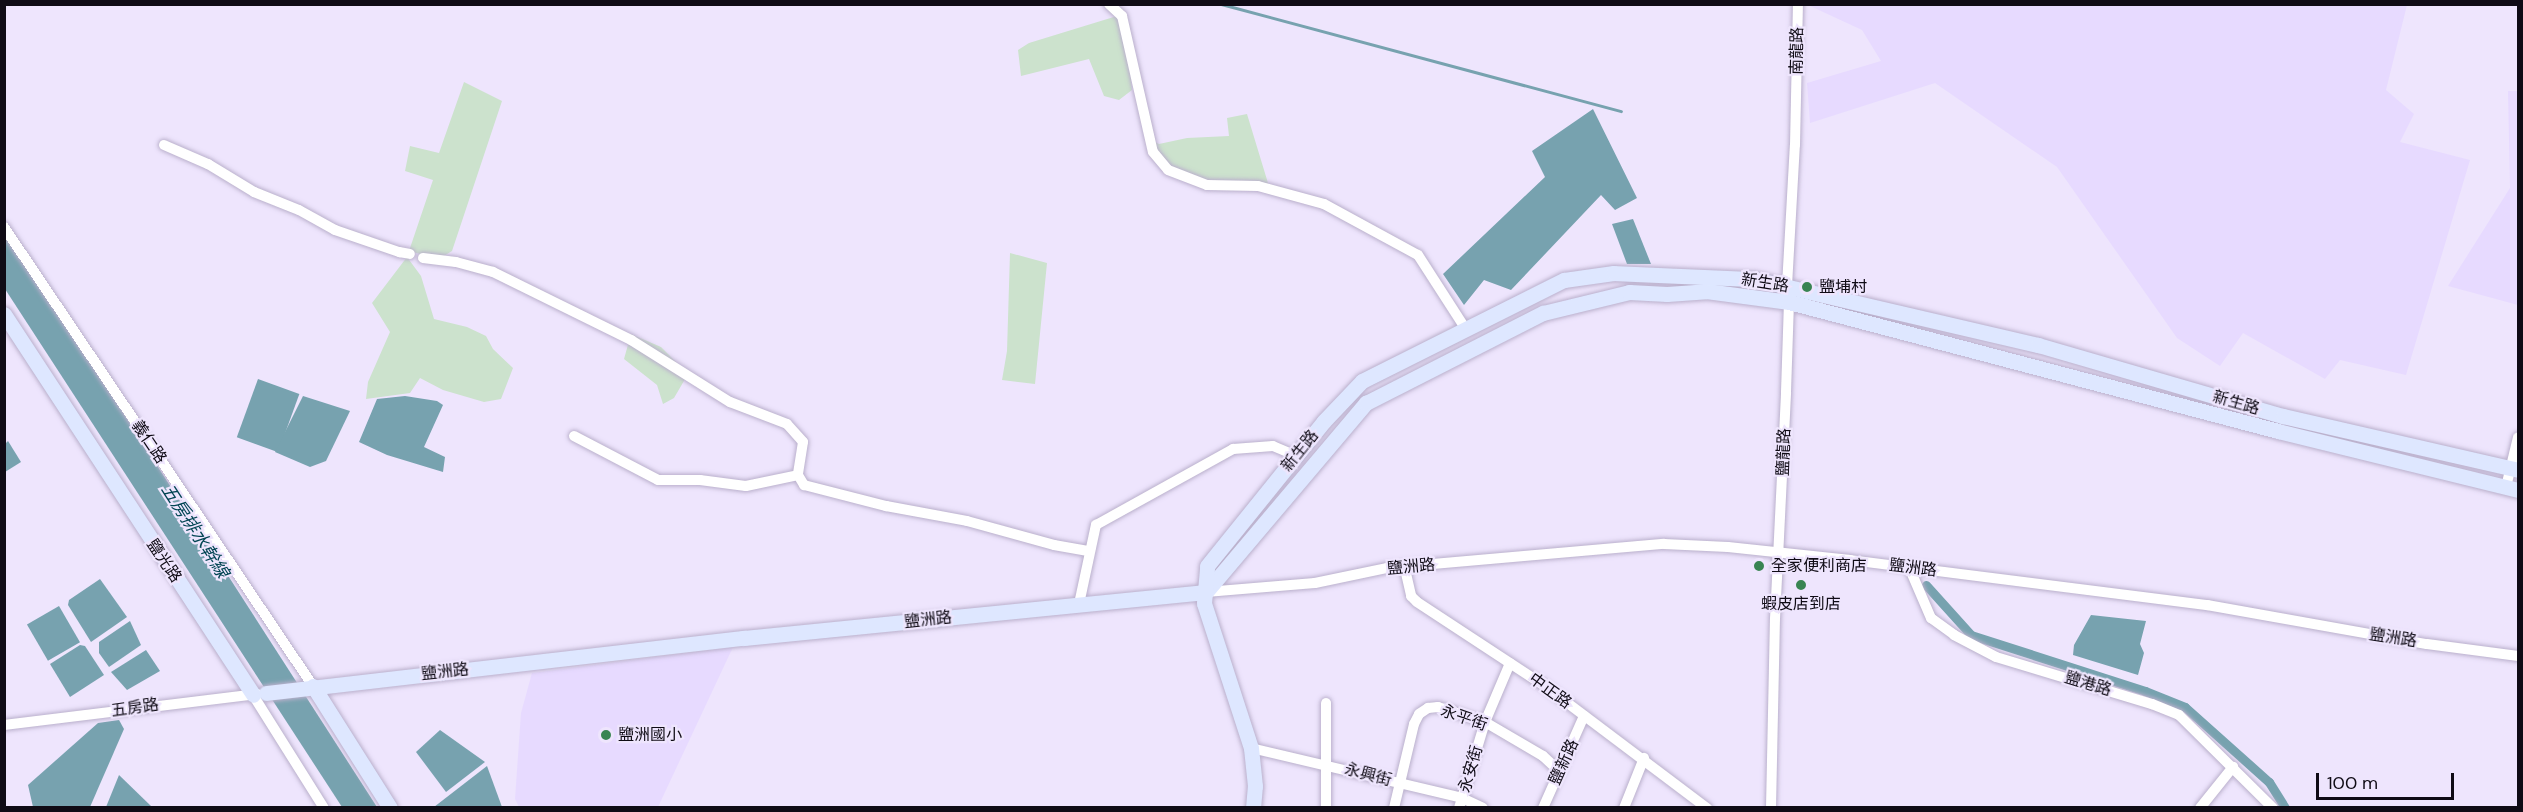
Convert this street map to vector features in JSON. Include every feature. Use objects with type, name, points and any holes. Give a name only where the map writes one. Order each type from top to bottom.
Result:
[{"type":"street","points":[[1109,4],[1122,16],[1153,152],[1167,170],[1207,185],[1258,186],[1324,204],[1418,255],[1467,331]]},
{"type":"street","name":"南龍路","points":[[1796,97],[1798,4]]},
{"type":"street","name":"鹽龍路","points":[[1771,807],[1775,619],[1780,554],[1789,302],[1787,286],[1796,97]]},
{"type":"street","points":[[164,145],[208,164],[254,192],[299,210],[335,230],[410,254]]},
{"type":"street","name":"義仁路","points":[[4,227],[390,807]]},
{"type":"street","points":[[423,258],[456,262],[493,272],[631,340],[730,402],[787,424],[804,442],[798,475],[804,485],[1089,551]]},
{"type":"street","name":"新生路","points":[[1253,807],[1255,786],[1251,748],[1203,603],[1206,592],[1207,566],[1296,456],[1362,381],[1467,331],[1564,280],[1588,275],[1653,274],[1754,279],[2038,345],[2283,416],[2514,469]]},
{"type":"street","name":"新生路","points":[[1206,592],[1366,403],[1543,313],[1629,292],[1667,294],[1706,291],[1789,302],[2278,431],[2512,489],[2518,436]]},
{"type":"street","name":"鹽光路","points":[[4,314],[260,694],[324,807]]},
{"type":"street","points":[[574,436],[623,464],[658,480],[700,480],[746,486],[798,475]]},
{"type":"street","points":[[1078,604],[1096,525],[1233,449],[1272,446],[1296,456]]},
{"type":"street","name":"鹽洲路","points":[[260,694],[1078,604],[1315,583],[1387,568],[1664,544],[1909,567],[2206,605],[2416,642],[2518,656]]},
{"type":"street","name":"鹽港路","points":[[1909,567],[1931,618],[1954,636],[1996,657],[2071,678],[2180,715],[2273,807]]},
{"type":"street","name":"中正路","points":[[1405,568],[1411,596],[1417,602],[1510,663],[1644,758],[1707,807]]},
{"type":"street","name":"永安街","points":[[1461,803],[1485,722],[1510,663]]},
{"type":"street","name":"五房路","points":[[4,725],[260,694]]},
{"type":"street","points":[[1326,703],[1326,807]]},
{"type":"street","name":"永平街","points":[[1394,807],[1414,724],[1419,714],[1428,708],[1438,707],[1485,722],[1543,756],[1559,771]]},
{"type":"street","name":"鹽新路","points":[[1543,807],[1584,716]]},
{"type":"street","name":"永興街","points":[[1251,748],[1327,765],[1401,784],[1461,803],[1483,807]]},
{"type":"street","points":[[1624,807],[1644,758]]},
{"type":"street","points":[[2200,807],[2233,767]]},
{"type":"shaded area","points":[[1808,5],[2407,5],[2386,90],[2414,114],[2400,142],[2470,160],[2406,375],[2340,360],[2325,379],[2243,333],[2220,366],[2177,338],[2057,167],[1935,83],[1810,123],[1807,83],[1881,61],[1862,30]]},
{"type":"shaded area","points":[[2508,91],[2518,91],[2518,305],[2448,286],[2510,188]]},
{"type":"shaded area","name":"鹽洲國小","points":[[733,647],[658,807],[519,807],[515,799],[521,713],[532,673]]},
{"type":"green space","points":[[1117,16],[1128,47],[1132,90],[1119,100],[1104,96],[1089,59],[1021,76],[1018,50],[1029,43]]},
{"type":"green space","points":[[464,82],[502,101],[452,251],[439,259],[409,251],[433,180],[405,171],[410,146],[439,153]]},
{"type":"green space","points":[[1247,114],[1271,193],[1165,171],[1145,137],[1159,144],[1187,138],[1229,136],[1227,118]]},
{"type":"green space","points":[[1010,253],[1047,263],[1035,384],[1002,380],[1007,351]]},
{"type":"green space","points":[[407,257],[421,276],[434,319],[467,327],[486,336],[493,349],[513,368],[501,399],[484,402],[443,390],[420,378],[410,393],[366,399],[368,382],[390,332],[372,303]]},
{"type":"green space","points":[[631,334],[661,347],[688,374],[674,398],[663,404],[657,385],[624,359]]},
{"type":"water","points":[[1593,109],[1637,198],[1615,210],[1601,195],[1511,290],[1484,280],[1464,305],[1443,274],[1545,177],[1532,151]]},
{"type":"water","points":[[1633,219],[1651,264],[1627,264],[1612,224]]},
{"type":"water","name":"五房排水幹線","points":[[4,233],[17,248],[377,807],[342,807],[5,289]]},
{"type":"water","points":[[258,379],[299,394],[278,452],[237,437]]},
{"type":"water","points":[[303,396],[350,411],[326,461],[310,467],[275,452]]},
{"type":"water","points":[[405,396],[437,401],[443,405],[424,447],[445,457],[443,472],[387,455],[359,442],[377,399]]},
{"type":"water","points":[[8,441],[21,462],[5,472],[5,444]]},
{"type":"water","points":[[100,579],[127,617],[91,642],[68,605],[69,600]]},
{"type":"water","points":[[59,606],[80,642],[48,661],[27,624]]},
{"type":"water","points":[[2091,615],[2146,621],[2140,644],[2144,653],[2138,675],[2073,655],[2074,645]]},
{"type":"water","points":[[130,621],[141,645],[109,667],[99,653],[99,642]]},
{"type":"water","points":[[80,645],[85,646],[104,675],[70,697],[50,664]]},
{"type":"water","points":[[146,650],[160,671],[127,690],[111,672]]},
{"type":"water","points":[[119,720],[124,729],[90,807],[33,807],[28,785],[98,723]]},
{"type":"water","points":[[440,730],[485,762],[446,792],[416,752]]},
{"type":"water","points":[[487,766],[502,807],[434,807]]},
{"type":"water","points":[[119,775],[152,807],[106,807]]},
{"type":"waterway","points":[[1221,4],[1621,111]]},
{"type":"waterway","points":[[1926,585],[1971,635],[2145,691],[2185,707],[2269,782],[2285,808]]},
{"type":"place","name":"鹽埔村","points":[[1807,287]]},
{"type":"place","name":"全家便利商店","points":[[1759,566]]},
{"type":"place","name":"蝦皮店到店","points":[[1801,585]]},
{"type":"place","name":"鹽洲國小","points":[[606,735]]}]
